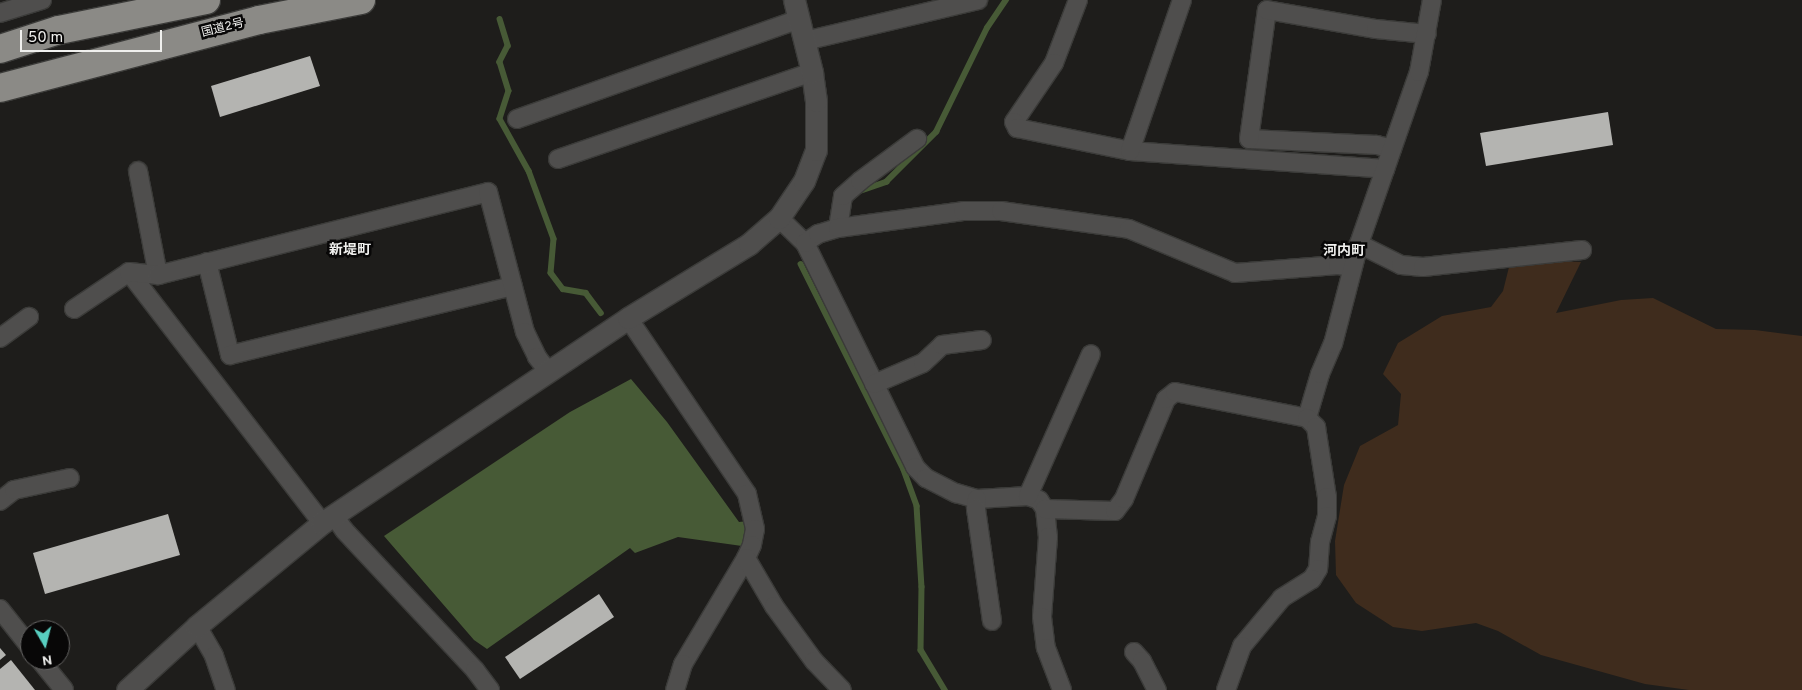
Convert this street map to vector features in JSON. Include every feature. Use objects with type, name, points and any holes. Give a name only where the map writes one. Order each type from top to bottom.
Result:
[{"type":"highway","points":[[0,49],[59,30],[206,0]]},
{"type":"highway","name":"国道2号","points":[[0,88],[259,20],[361,0]]},
{"type":"street","points":[[0,13],[42,0]]},
{"type":"street","points":[[805,41],[978,0]]},
{"type":"street","points":[[1078,0],[1054,63],[1014,122],[1017,128],[1130,151],[1385,169]]},
{"type":"street","points":[[1130,151],[1182,0]]},
{"type":"street","points":[[1307,418],[1320,374],[1333,344],[1359,244],[1419,72],[1432,0]]},
{"type":"street","points":[[127,690],[197,626],[328,520],[628,318],[749,244],[779,218],[804,181],[816,150],[816,101],[812,72],[797,9],[517,119]]},
{"type":"street","points":[[1392,149],[1377,145],[1249,139],[1267,10],[1376,30],[1427,34]]},
{"type":"street","points":[[558,159],[812,72]]},
{"type":"street","points":[[838,228],[843,196],[860,181],[917,139]]},
{"type":"street","points":[[138,171],[158,275]]},
{"type":"street","points":[[74,309],[129,272],[158,275],[488,192],[525,332],[537,357],[548,371]]},
{"type":"street","points":[[805,243],[818,234],[838,228],[963,211],[1001,211],[1129,229],[1236,273],[1338,265],[1352,267]]},
{"type":"street","points":[[779,218],[805,243],[915,467],[926,478],[956,493],[977,499],[1028,496],[1039,500],[1045,509],[1048,537],[1042,617],[1046,648],[1062,690]]},
{"type":"street","points":[[1359,244],[1401,265],[1422,268],[1582,250]]},
{"type":"street","points":[[207,262],[230,355],[513,286]]},
{"type":"street","points":[[129,272],[328,520],[344,530],[475,670],[490,690]]},
{"type":"street","points":[[0,338],[29,317]]},
{"type":"street","points":[[628,318],[747,494],[756,529],[746,558],[683,664],[676,690]]},
{"type":"street","points":[[874,384],[923,363],[942,345],[982,340]]},
{"type":"street","points":[[1028,496],[1091,354]]},
{"type":"street","points":[[1045,509],[1115,511],[1124,499],[1166,399],[1175,392],[1307,418],[1316,427],[1326,489],[1327,516],[1320,542],[1318,569],[1312,579],[1282,598],[1242,646],[1226,690]]},
{"type":"street","points":[[0,501],[14,490],[70,478]]},
{"type":"street","points":[[977,499],[976,509],[992,621]]},
{"type":"street","points":[[746,558],[774,606],[814,661],[842,690]]},
{"type":"street","points":[[0,610],[20,635]]},
{"type":"street","points":[[197,626],[214,656],[226,690]]},
{"type":"street","points":[[1134,652],[1142,661],[1157,690]]},
{"type":"street","points":[[48,670],[64,690]]},
{"type":"shaded area","points":[[1558,261],[1581,262],[1556,313],[1621,300],[1653,298],[1716,329],[1755,330],[1802,336],[1802,690],[1689,690],[1645,684],[1541,655],[1498,631],[1476,623],[1422,631],[1393,627],[1356,603],[1336,575],[1335,541],[1344,485],[1360,446],[1398,425],[1401,394],[1383,374],[1398,343],[1442,316],[1491,307],[1503,291],[1509,267]]},
{"type":"shaded area","points":[[631,379],[667,422],[739,522],[748,521],[742,546],[678,537],[635,553],[630,548],[487,649],[474,640],[384,536],[570,412]]},
{"type":"building","points":[[310,56],[320,86],[220,117],[211,86]]},
{"type":"building","points":[[1608,112],[1613,145],[1486,166],[1480,133]]},
{"type":"building","points":[[168,514],[180,555],[45,594],[33,553]]},
{"type":"building","points":[[599,594],[614,617],[520,679],[505,657]]},
{"type":"building","points":[[0,648],[6,655],[0,660]]},
{"type":"building","points":[[11,660],[35,690],[0,690],[0,669]]},
{"type":"waterway","points":[[860,191],[886,182],[936,132],[987,28],[1006,0]]},
{"type":"waterway","points":[[500,19],[508,46],[500,62],[509,91],[500,119],[529,171],[554,239],[551,273],[563,289],[586,293],[601,313]]},
{"type":"waterway","points":[[801,264],[904,470],[917,506],[922,587],[921,650],[945,690]]},
{"type":"district","name":"新堤町","points":[[350,251]]},
{"type":"district","name":"河内町","points":[[1344,252]]}]
